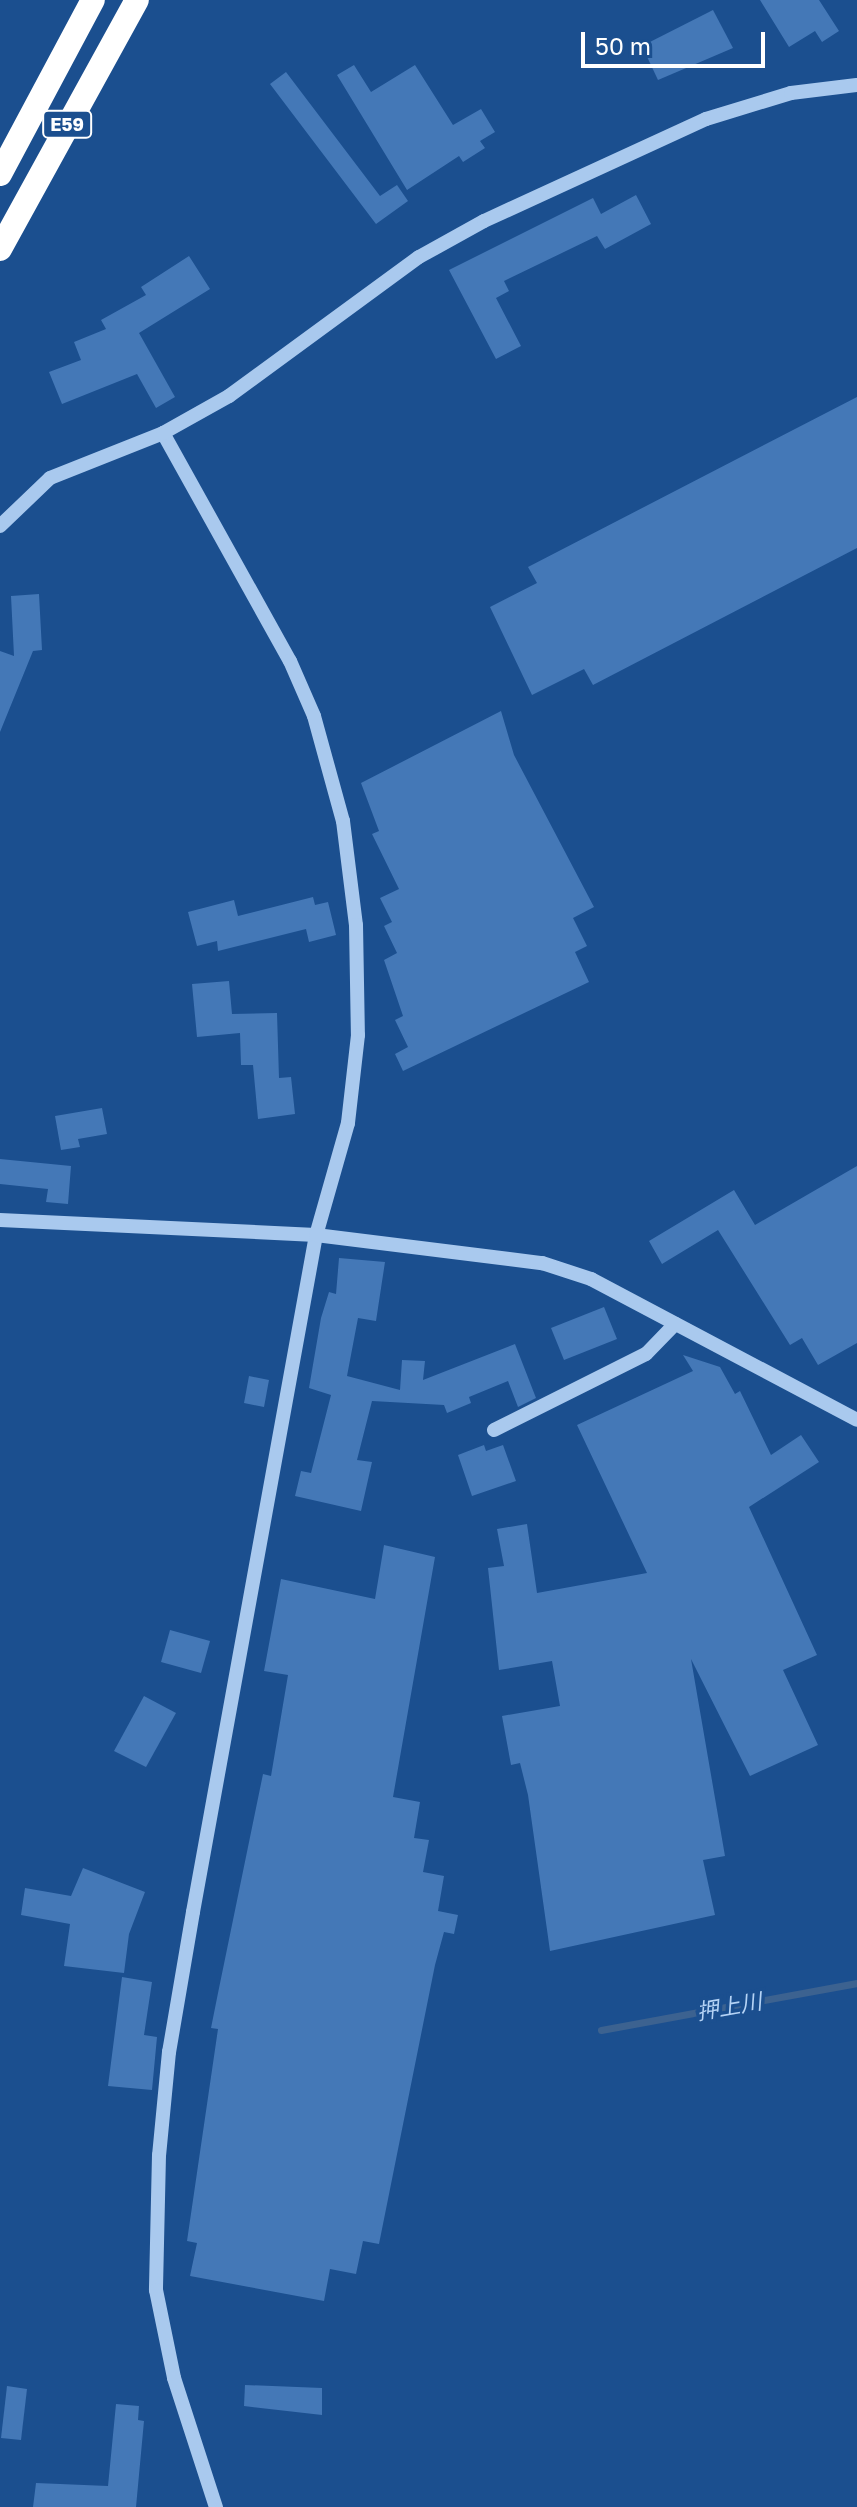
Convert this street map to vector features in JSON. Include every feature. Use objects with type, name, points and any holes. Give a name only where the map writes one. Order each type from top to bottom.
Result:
[{"type":"highway","name":"E59","points":[[0,174],[93,0]]},
{"type":"highway","name":"E59","points":[[0,249],[137,0]]},
{"type":"street","points":[[0,526],[50,478],[163,433],[254,378],[419,257],[484,221],[706,119],[791,93],[857,85]]},
{"type":"street","points":[[163,433],[290,661],[314,716],[343,821],[356,925],[358,1035],[348,1123],[316,1235],[169,2052],[159,2155],[156,2290],[174,2378],[216,2507]]},
{"type":"street","points":[[0,1220],[316,1235],[542,1263],[591,1279],[857,1420]]},
{"type":"street","points":[[494,1430],[646,1354],[675,1324]]},
{"type":"building","points":[[760,0],[819,0],[839,31],[822,42],[815,31],[789,47]]},
{"type":"building","points":[[713,10],[733,48],[658,80],[642,46]]},
{"type":"building","points":[[354,65],[371,92],[415,65],[453,125],[481,109],[495,132],[480,141],[485,148],[463,162],[459,156],[407,190],[337,75]]},
{"type":"building","points":[[286,72],[380,196],[397,185],[408,201],[376,224],[270,84]]},
{"type":"building","points":[[636,195],[651,224],[605,249],[597,236],[504,281],[509,291],[496,298],[521,346],[496,359],[449,270],[593,198],[601,214]]},
{"type":"building","points":[[189,256],[210,289],[139,333],[175,397],[156,408],[137,374],[62,404],[49,372],[81,360],[74,342],[106,329],[101,320],[146,295],[141,287]]},
{"type":"building","points":[[857,397],[857,548],[593,685],[584,669],[532,695],[490,607],[537,583],[528,567]]},
{"type":"building","points":[[39,594],[42,650],[33,651],[0,732],[0,651],[14,656],[11,596]]},
{"type":"building","points":[[501,711],[514,755],[594,907],[573,918],[587,946],[575,952],[589,982],[403,1071],[395,1054],[408,1047],[395,1020],[403,1016],[384,960],[397,953],[384,926],[392,922],[380,898],[399,889],[372,834],[379,831],[361,783]]},
{"type":"building","points":[[313,897],[315,905],[328,902],[336,935],[309,942],[306,929],[218,951],[217,941],[197,946],[188,912],[234,900],[238,916]]},
{"type":"building","points":[[229,981],[232,1014],[277,1013],[279,1078],[291,1077],[295,1114],[258,1119],[253,1065],[241,1065],[240,1033],[197,1037],[192,984]]},
{"type":"building","points":[[102,1108],[107,1134],[78,1139],[80,1147],[61,1150],[55,1116]]},
{"type":"building","points":[[0,1159],[71,1166],[68,1204],[46,1202],[48,1189],[0,1184]]},
{"type":"building","points":[[857,1166],[857,1343],[818,1365],[802,1338],[790,1345],[718,1230],[662,1264],[649,1241],[734,1190],[755,1225]]},
{"type":"building","points":[[339,1258],[385,1262],[376,1321],[358,1318],[347,1376],[400,1390],[402,1360],[425,1361],[423,1380],[515,1344],[536,1398],[518,1407],[508,1381],[469,1397],[471,1403],[447,1413],[444,1405],[372,1401],[357,1460],[372,1462],[361,1511],[295,1496],[301,1471],[311,1473],[331,1395],[309,1388],[321,1318],[329,1292],[336,1294]]},
{"type":"building","points":[[604,1307],[617,1339],[564,1360],[551,1328]]},
{"type":"building","points":[[683,1355],[720,1367],[735,1394],[740,1391],[771,1455],[801,1435],[819,1462],[749,1507],[817,1655],[783,1670],[818,1745],[750,1776],[691,1659],[725,1856],[703,1860],[715,1915],[550,1951],[528,1795],[520,1763],[511,1765],[502,1716],[560,1706],[552,1661],[499,1670],[488,1568],[504,1566],[497,1529],[527,1524],[537,1593],[647,1573],[577,1425],[693,1371]]},
{"type":"building","points":[[249,1376],[269,1380],[264,1407],[244,1403]]},
{"type":"building","points":[[484,1445],[486,1451],[503,1445],[516,1481],[472,1496],[458,1455]]},
{"type":"building","points":[[384,1545],[435,1557],[393,1797],[420,1802],[414,1838],[429,1840],[423,1872],[444,1876],[438,1911],[458,1915],[454,1934],[444,1932],[435,1965],[379,2244],[363,2241],[356,2274],[330,2269],[324,2301],[190,2276],[197,2243],[187,2241],[218,2029],[211,2028],[263,1774],[271,1776],[288,1675],[264,1671],[281,1579],[375,1599]]},
{"type":"building","points":[[170,1630],[210,1641],[201,1673],[161,1662]]},
{"type":"building","points":[[144,1696],[176,1713],[146,1767],[114,1751]]},
{"type":"building","points":[[83,1868],[145,1892],[129,1934],[124,1973],[64,1966],[70,1924],[21,1915],[25,1888],[71,1896]]},
{"type":"building","points":[[122,1977],[152,1982],[144,2035],[157,2037],[152,2090],[108,2086]]},
{"type":"building","points":[[245,2385],[322,2388],[322,2415],[244,2406]]},
{"type":"building","points":[[7,2386],[27,2389],[21,2440],[1,2438]]},
{"type":"building","points":[[116,2404],[139,2406],[138,2420],[144,2421],[136,2507],[33,2507],[36,2483],[108,2486]]},
{"type":"waterway","name":"押上川","points":[[601,2030],[857,1983]]}]
